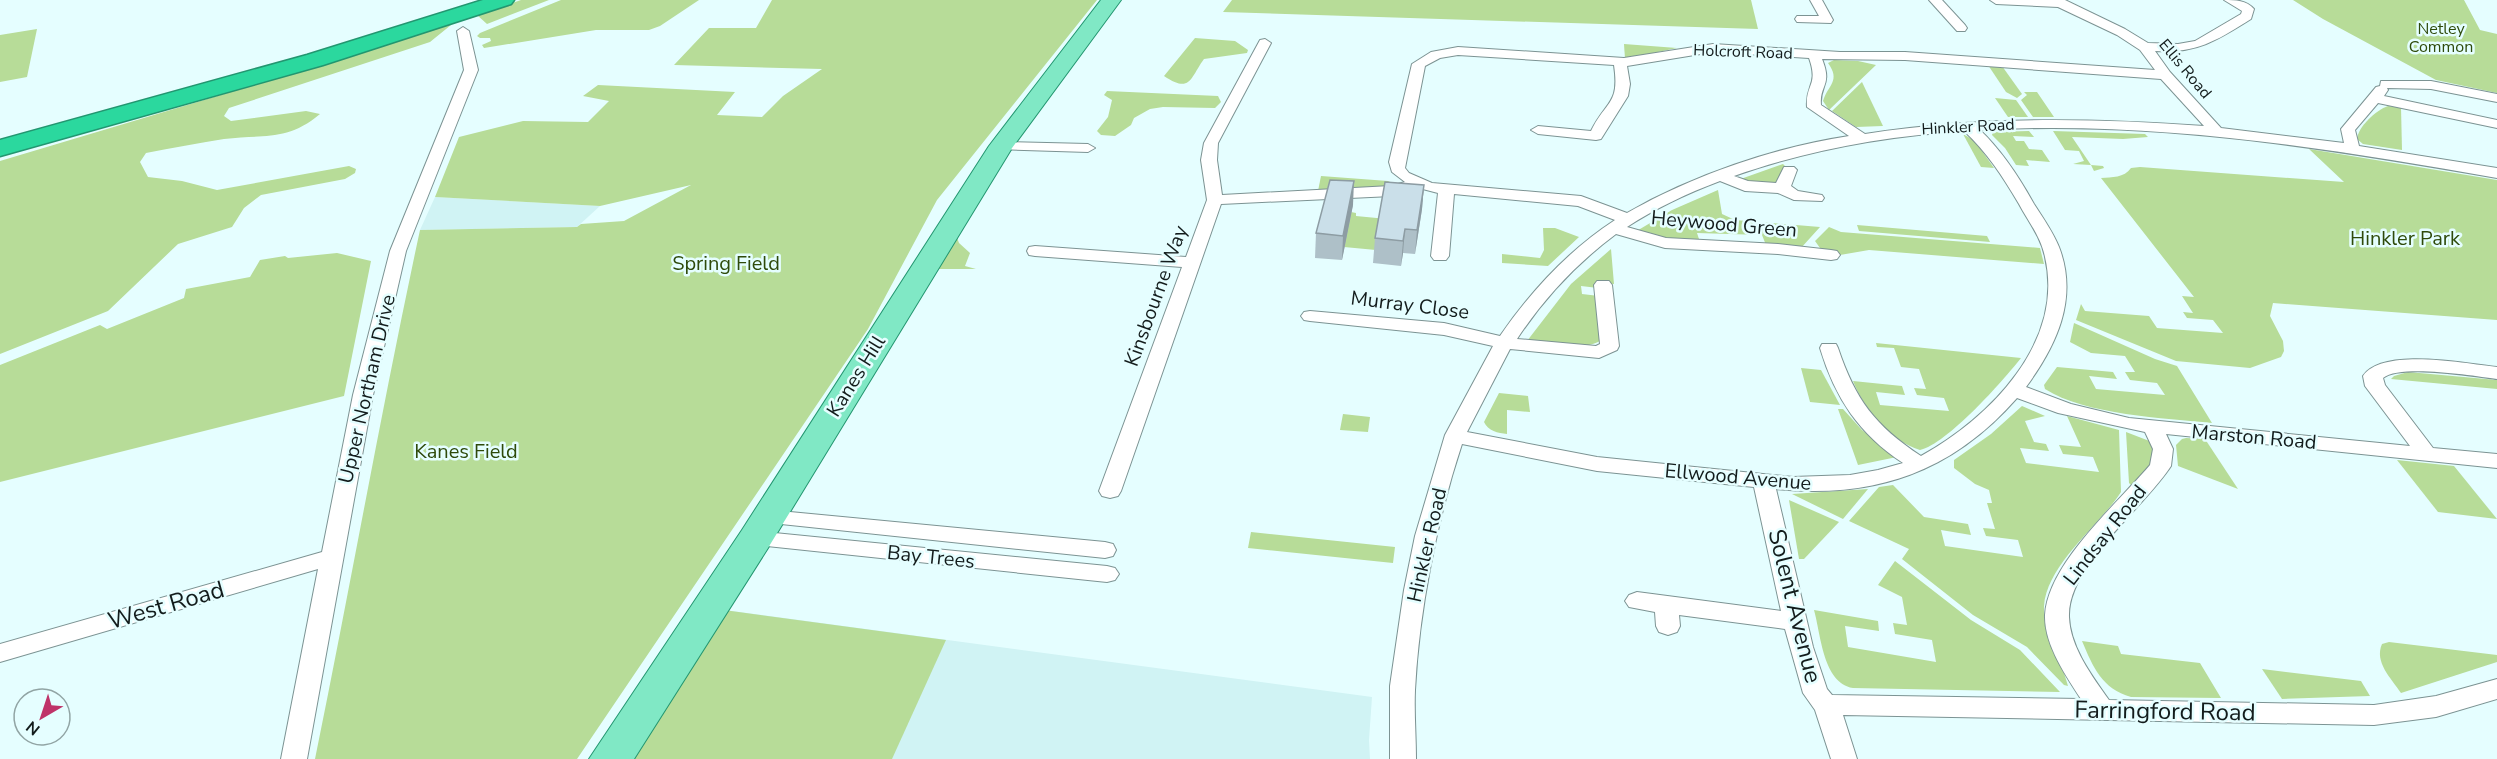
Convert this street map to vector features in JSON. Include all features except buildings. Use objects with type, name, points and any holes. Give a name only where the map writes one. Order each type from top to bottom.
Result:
[{"type":"highway","points":[[0,129],[298,46],[445,0]]},
{"type":"highway","points":[[0,148],[315,60],[504,0]]},
{"type":"main road","name":"Kanes Hill","points":[[611,759],[762,528],[1000,146],[1111,0]]},
{"type":"street","points":[[1801,19],[1827,20],[1816,0]]},
{"type":"street","points":[[1935,0],[1960,28]]},
{"type":"street","points":[[1995,0],[2059,2]]},
{"type":"street","points":[[2145,47],[2177,48],[2204,44],[2247,16],[2247,9],[2230,0]]},
{"type":"street","name":"Ellis Road","points":[[2059,2],[2121,32],[2145,47],[2165,75],[2218,133]]},
{"type":"street","name":"Upper Northam Drive","points":[[294,759],[363,395],[398,251],[471,70],[463,31]]},
{"type":"street","points":[[1265,44],[1210,143],[1209,160],[1215,200],[1392,191],[1416,183],[1446,190],[1581,201],[1621,224]]},
{"type":"street","name":"Holcroft Road","points":[[1416,183],[1397,169],[1397,162],[1419,64],[1447,52],[1466,51],[1620,62],[1642,60],[1692,49],[1713,48],[1814,55],[1905,56],[2165,75]]},
{"type":"street","points":[[1814,55],[1822,80],[1813,96],[1814,107],[1860,137]]},
{"type":"street","points":[[1538,130],[1596,136],[1602,120],[1622,96],[1624,88],[1620,62]]},
{"type":"street","points":[[2353,148],[2348,129],[2388,81],[2431,84],[2497,98]]},
{"type":"street","points":[[2374,98],[2497,124]]},
{"type":"street","name":"Hinkler Road","points":[[1403,759],[1401,697],[1414,591],[1424,541],[1455,436],[1504,344],[1549,286],[1594,243],[1621,224],[1666,198],[1720,175],[1806,147],[1860,137],[1967,126],[2127,126],[2218,133],[2353,148],[2497,173]]},
{"type":"street","name":"Ellwood Avenue","points":[[1455,436],[1588,462],[1764,482],[1824,484],[1879,477],[1938,455],[1971,433],[2015,390],[2039,357],[2051,328],[2058,286],[2056,264],[2049,242],[2003,163],[1991,147],[1967,126]]},
{"type":"street","points":[[1000,146],[1088,148]]},
{"type":"street","name":"Heywood Green","points":[[1782,188],[1789,170]]},
{"type":"street","name":"Heywood Green","points":[[1720,175],[1745,186],[1782,188],[1794,195],[1812,199]]},
{"type":"street","points":[[1440,256],[1446,190]]},
{"type":"street","name":"Kinsbourne Way","points":[[1110,491],[1215,200]]},
{"type":"street","name":"Heywood Green","points":[[1621,224],[1665,243],[1778,249],[1831,255]]},
{"type":"street","points":[[1035,252],[1192,263]]},
{"type":"street","points":[[1504,344],[1605,351],[1610,346],[1598,289]]},
{"type":"street","name":"Murray Close","points":[[1310,316],[1444,329],[1504,344]]},
{"type":"street","points":[[1829,348],[1843,390],[1854,409],[1881,436],[1919,464]]},
{"type":"street","points":[[2426,453],[2375,386],[2373,376],[2375,372],[2387,367],[2404,365],[2497,374]]},
{"type":"street","name":"Marston Road","points":[[2015,390],[2080,414],[2152,427],[2497,461]]},
{"type":"street","name":"Lindsay Road","points":[[2102,711],[2063,642],[2057,607],[2059,597],[2071,573],[2160,466],[2163,449],[2152,427]]},
{"type":"street","name":"Solent Avenue","points":[[1764,482],[1795,622],[1816,693],[1823,702],[1830,705],[1828,710],[1844,759]]},
{"type":"street","points":[[762,528],[1105,550]]},
{"type":"street","name":"Bay Trees","points":[[762,528],[1107,574]]},
{"type":"street","name":"West Road","points":[[0,653],[332,557]]},
{"type":"street","points":[[1637,601],[1667,615],[1795,622]]},
{"type":"street","name":"Farringford Road","points":[[1830,705],[2342,715],[2403,714],[2438,707],[2497,689]]},
{"type":"shaded area","points":[[435,197],[600,206],[577,227],[420,230]]},
{"type":"shaded area","points":[[724,610],[1372,697],[1370,759],[634,759]]},
{"type":"green space","points":[[521,0],[549,0],[487,24],[477,15]]},
{"type":"green space","points":[[561,0],[699,0],[660,26],[649,30],[596,30],[484,48],[482,45],[491,41],[490,38],[477,36]]},
{"type":"green space","points":[[772,0],[1097,0],[937,200],[868,329],[577,759],[315,759],[420,230],[577,227],[581,224],[624,221],[691,185],[600,206],[435,197],[459,137],[523,121],[588,122],[609,101],[583,96],[598,85],[735,92],[717,115],[762,117],[783,96],[822,69],[674,65],[709,28],[756,28]]},
{"type":"green space","points":[[1232,0],[1751,0],[1758,29],[1223,12]]},
{"type":"green space","name":"Netley Common","points":[[2293,0],[2464,0],[2480,30],[2497,34],[2497,93],[2436,80],[2323,19]]},
{"type":"green space","points":[[451,25],[430,42],[229,108],[224,116],[231,121],[306,111],[320,114],[297,129],[274,135],[224,139],[146,153],[140,162],[148,177],[182,181],[217,190],[349,166],[356,169],[355,173],[345,179],[261,195],[244,208],[232,227],[178,244],[108,311],[0,354],[0,161]]},
{"type":"green space","points":[[37,29],[27,77],[0,82],[0,35]]},
{"type":"green space","points":[[1195,38],[1235,41],[1248,50],[1247,53],[1204,59],[1185,84],[1164,76]]},
{"type":"green space","points":[[1624,44],[1677,48],[1625,59]]},
{"type":"green space","points":[[1834,60],[1858,61],[1876,65],[1829,110],[1823,101],[1833,79],[1832,69],[1828,63]]},
{"type":"green space","points":[[1988,65],[2002,66],[2022,94],[2017,98],[2006,92]]},
{"type":"green space","points":[[1862,82],[1883,126],[1856,127],[1832,111]]},
{"type":"green space","points":[[1107,91],[1218,96],[1221,102],[1215,108],[1150,109],[1134,118],[1131,125],[1115,136],[1101,135],[1097,131],[1108,117],[1112,100],[1104,95]]},
{"type":"green space","points":[[2024,92],[2037,92],[2054,117],[2033,117],[2021,100],[2027,95]]},
{"type":"green space","points":[[1995,98],[2016,100],[2028,117],[2008,117]]},
{"type":"green space","points":[[2388,106],[2401,107],[2402,150],[2363,144],[2357,139],[2368,120]]},
{"type":"green space","points":[[2029,131],[2034,137],[2013,136],[2016,141],[2024,141],[2029,149],[2042,150],[2050,162],[2026,160],[2029,166],[2016,165],[2005,148],[1992,135],[1993,132]]},
{"type":"green space","points":[[2053,131],[2145,134],[2148,137],[2123,139],[2072,137],[2091,165],[2073,164],[2084,161],[2079,151],[2065,150]]},
{"type":"green space","points":[[1963,134],[1975,141],[1994,168],[1981,167]]},
{"type":"green space","name":"Hinkler Park","points":[[2309,149],[2497,180],[2497,320],[2273,303],[2270,316],[2283,341],[2284,351],[2281,357],[2250,368],[2176,361],[2076,320],[2081,304],[2085,311],[2149,316],[2157,328],[2223,333],[2213,320],[2187,318],[2183,312],[2193,313],[2182,296],[2194,297],[2101,178],[2121,175],[2131,168],[2140,167],[2344,182]]},
{"type":"green space","points":[[1783,164],[1786,167],[1778,184],[1735,181]]},
{"type":"green space","points":[[2091,165],[2103,166],[2104,168],[2094,171]]},
{"type":"green space","points":[[1321,176],[1392,183],[1386,187],[1318,191]]},
{"type":"green space","points":[[1718,190],[1722,214],[1735,220],[1820,227],[1801,248],[1766,245],[1762,235],[1697,233],[1700,242],[1671,241],[1635,232],[1672,210]]},
{"type":"green space","points":[[1351,212],[1356,213],[1356,216],[1387,219],[1376,250],[1344,247]]},
{"type":"green space","points":[[1857,225],[1987,236],[1990,242],[1859,231]]},
{"type":"green space","points":[[1829,227],[1841,232],[2040,248],[2044,264],[1869,250],[1840,255],[1820,248],[1815,241]]},
{"type":"green space","points":[[1543,228],[1555,228],[1579,237],[1548,266],[1502,263],[1502,254],[1540,258],[1544,250]]},
{"type":"green space","points":[[956,235],[959,243],[970,253],[965,266],[976,269],[929,269]]},
{"type":"green space","points":[[1611,249],[1614,284],[1599,283],[1598,288],[1581,286],[1582,294],[1599,296],[1603,339],[1586,346],[1527,341],[1571,284]]},
{"type":"green space","points":[[337,253],[371,261],[344,396],[0,482],[0,365],[100,325],[107,329],[184,298],[186,289],[250,277],[260,260]]},
{"type":"green space","points":[[2074,323],[2155,359],[2177,366],[2212,423],[2103,410],[2081,405],[2045,389],[2044,385],[2057,367],[2113,372],[2117,379],[2089,376],[2096,389],[2165,395],[2157,383],[2130,380],[2125,372],[2135,372],[2125,356],[2091,353],[2070,342]]},
{"type":"green space","points":[[1876,343],[2021,358],[1988,396],[1959,424],[1945,436],[1920,450],[1898,439],[1879,423],[1853,381],[1902,386],[1905,395],[1876,392],[1880,405],[1949,411],[1944,398],[1917,395],[1914,388],[1926,389],[1919,369],[1901,367],[1894,348],[1877,347]]},
{"type":"green space","points":[[1801,368],[1821,370],[1840,405],[1810,402]]},
{"type":"green space","points":[[2408,372],[2497,380],[2497,389],[2391,379]]},
{"type":"green space","points":[[1499,393],[1528,396],[1530,412],[1507,410],[1507,434],[1491,429],[1484,422]]},
{"type":"green space","points":[[2022,406],[2045,416],[2025,421],[2034,442],[2046,444],[2049,451],[2020,448],[2026,463],[2099,472],[2093,457],[2063,454],[2059,445],[2081,447],[2067,416],[2119,430],[2121,492],[2064,560],[2047,590],[2044,606],[2046,626],[2068,686],[2064,685],[2027,647],[1973,615],[1902,559],[1909,549],[1849,521],[1879,487],[1893,485],[1924,517],[1968,524],[1971,535],[1941,530],[1945,546],[2023,557],[2018,540],[1986,536],[1983,528],[1995,529],[1987,503],[1992,503],[1989,490],[1975,484],[1954,468],[1954,460],[1991,434]]},
{"type":"green space","points":[[1838,409],[1843,409],[1862,430],[1897,457],[1858,465]]},
{"type":"green space","points":[[1343,414],[1370,417],[1368,432],[1340,430]]},
{"type":"green space","points":[[2126,432],[2152,442],[2154,448],[2149,466],[2132,486],[2129,483]]},
{"type":"green space","points":[[2186,438],[2205,439],[2238,489],[2178,466],[2176,445]]},
{"type":"green space","points":[[2397,460],[2454,466],[2497,519],[2438,512]]},
{"type":"green space","points":[[1868,489],[1843,519],[1792,494]]},
{"type":"green space","points":[[1789,500],[1839,522],[1804,559],[1799,559]]},
{"type":"green space","points":[[1251,532],[1395,547],[1393,563],[1248,548]]},
{"type":"green space","points":[[1895,561],[1971,620],[2020,650],[2060,692],[1853,688],[1843,684],[1829,668],[1814,610],[1878,621],[1879,631],[1845,626],[1848,647],[1936,662],[1932,640],[1895,634],[1893,623],[1907,625],[1902,597],[1878,585]]},
{"type":"green space","points":[[724,610],[946,640],[892,759],[634,759]]},
{"type":"green space","points":[[2082,641],[2118,646],[2121,654],[2200,663],[2221,698],[2131,697],[2121,693],[2113,689],[2100,676]]},
{"type":"green space","points":[[2389,642],[2497,655],[2497,662],[2401,693],[2385,670],[2380,657],[2382,644]]},
{"type":"green space","points":[[2262,669],[2361,681],[2370,696],[2282,699]]},
{"type":"park label","name":"Spring Field","points":[[726,263]]},
{"type":"park label","name":"Kanes Field","points":[[466,451]]}]
